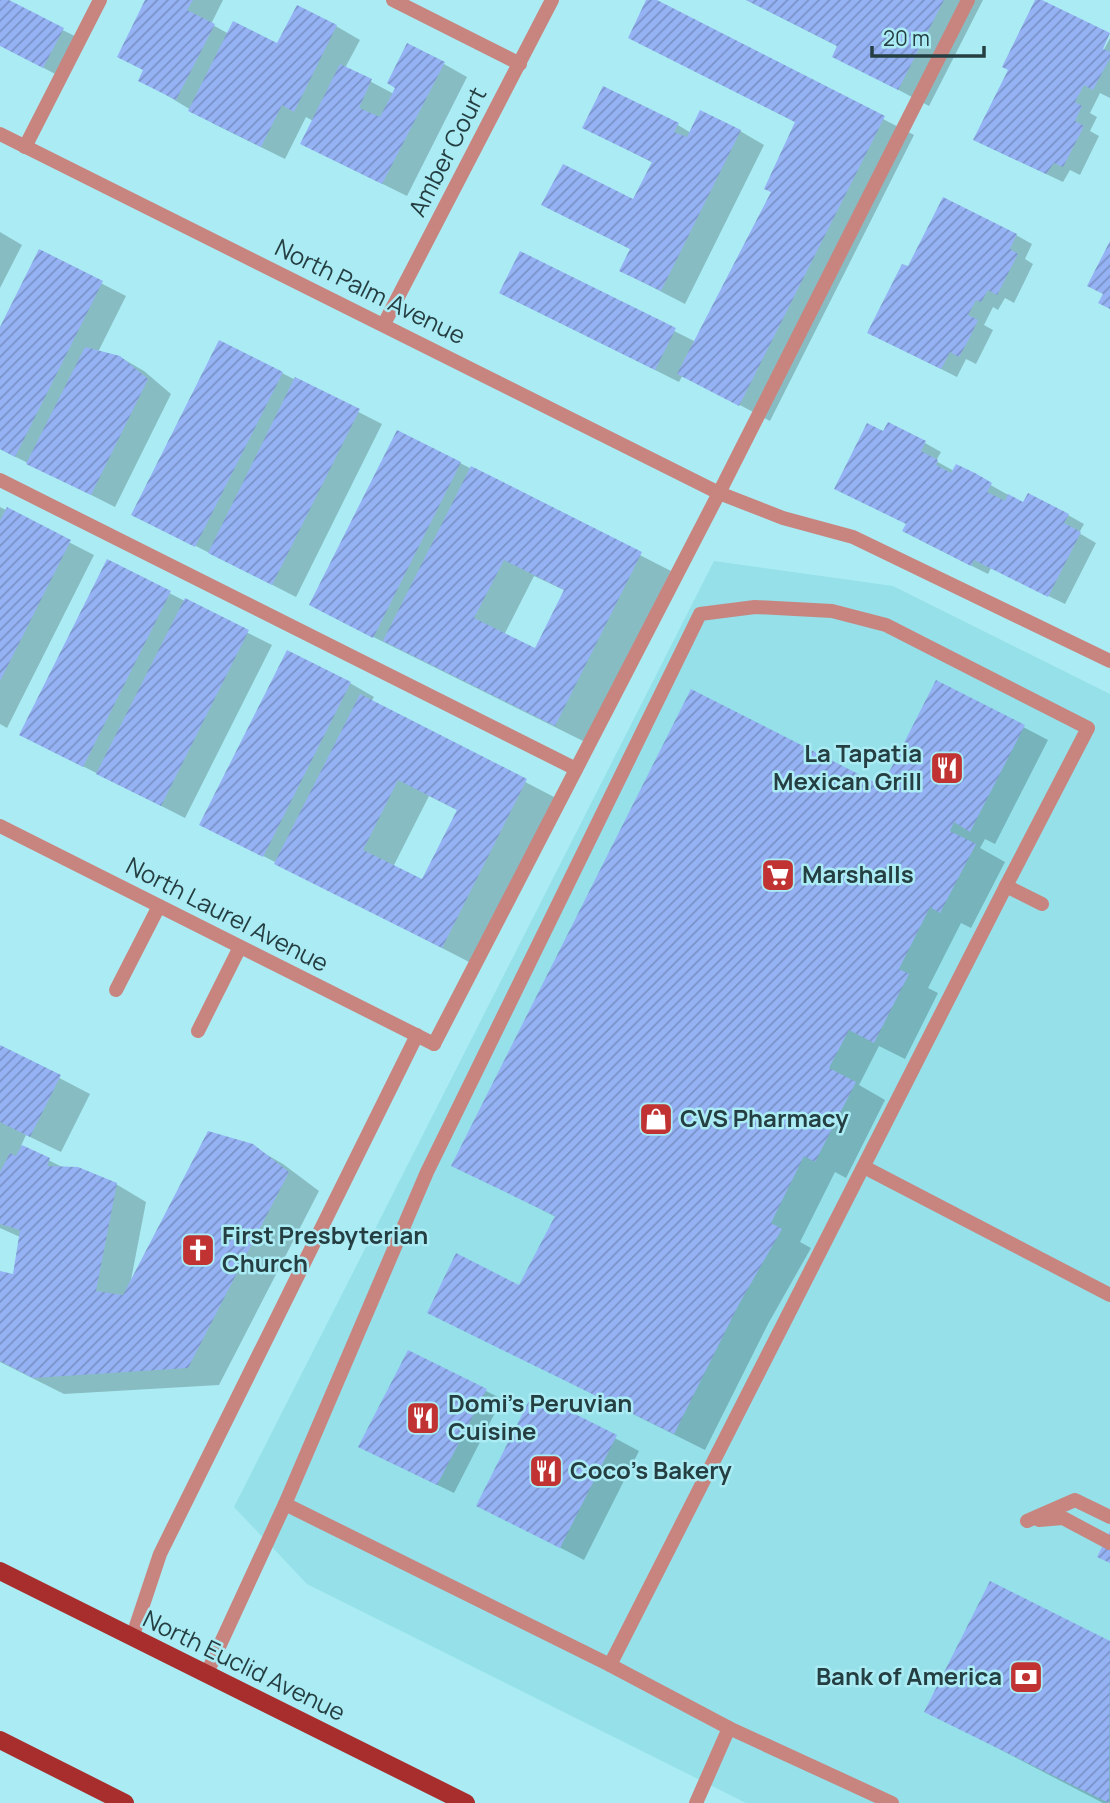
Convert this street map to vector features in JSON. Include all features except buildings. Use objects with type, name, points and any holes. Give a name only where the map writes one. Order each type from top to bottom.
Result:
[{"type":"main road","name":"North Euclid Avenue","points":[[0,1571],[466,1803]]},
{"type":"main road","points":[[0,1740],[125,1803]]},
{"type":"street","points":[[25,147],[100,0]]},
{"type":"street","points":[[393,0],[520,64]]},
{"type":"street","name":"Amber Court","points":[[384,324],[552,0]]},
{"type":"street","points":[[0,480],[576,769],[968,0]]},
{"type":"street","name":"North Palm Avenue","points":[[0,134],[719,493],[783,518],[853,537],[1110,661]]},
{"type":"street","points":[[206,1675],[285,1504],[428,1172],[700,614],[755,607],[832,611],[886,625],[1088,728],[610,1665]]},
{"type":"street","name":"North Laurel Avenue","points":[[0,826],[434,1044],[576,769]]},
{"type":"street","points":[[1006,886],[1042,904]]},
{"type":"street","points":[[116,990],[159,906]]},
{"type":"street","points":[[198,1031],[240,947]]},
{"type":"street","points":[[132,1638],[160,1554],[417,1035]]},
{"type":"street","points":[[864,1167],[1110,1295]]},
{"type":"street","points":[[1110,1517],[1074,1500],[1027,1521],[1063,1518],[1110,1543]]},
{"type":"street","points":[[285,1504],[610,1665],[729,1728],[892,1803]]},
{"type":"street","points":[[696,1803],[729,1728]]},
{"type":"shaded area","points":[[714,561],[893,586],[1110,694],[1110,1803],[746,1803],[307,1584],[234,1507]]},
{"type":"place","name":"La Tapatia Mexican Grill","points":[[947,768]]},
{"type":"place","name":"Marshalls","points":[[778,875]]},
{"type":"place","name":"CVS Pharmacy","points":[[656,1119]]},
{"type":"place","name":"First Presbyterian Church","points":[[198,1250]]},
{"type":"place","name":"Domi's Peruvian Cuisine","points":[[423,1418]]},
{"type":"place","name":"Coco's Bakery","points":[[546,1471]]},
{"type":"place","name":"Bank of America","points":[[1026,1677]]}]
